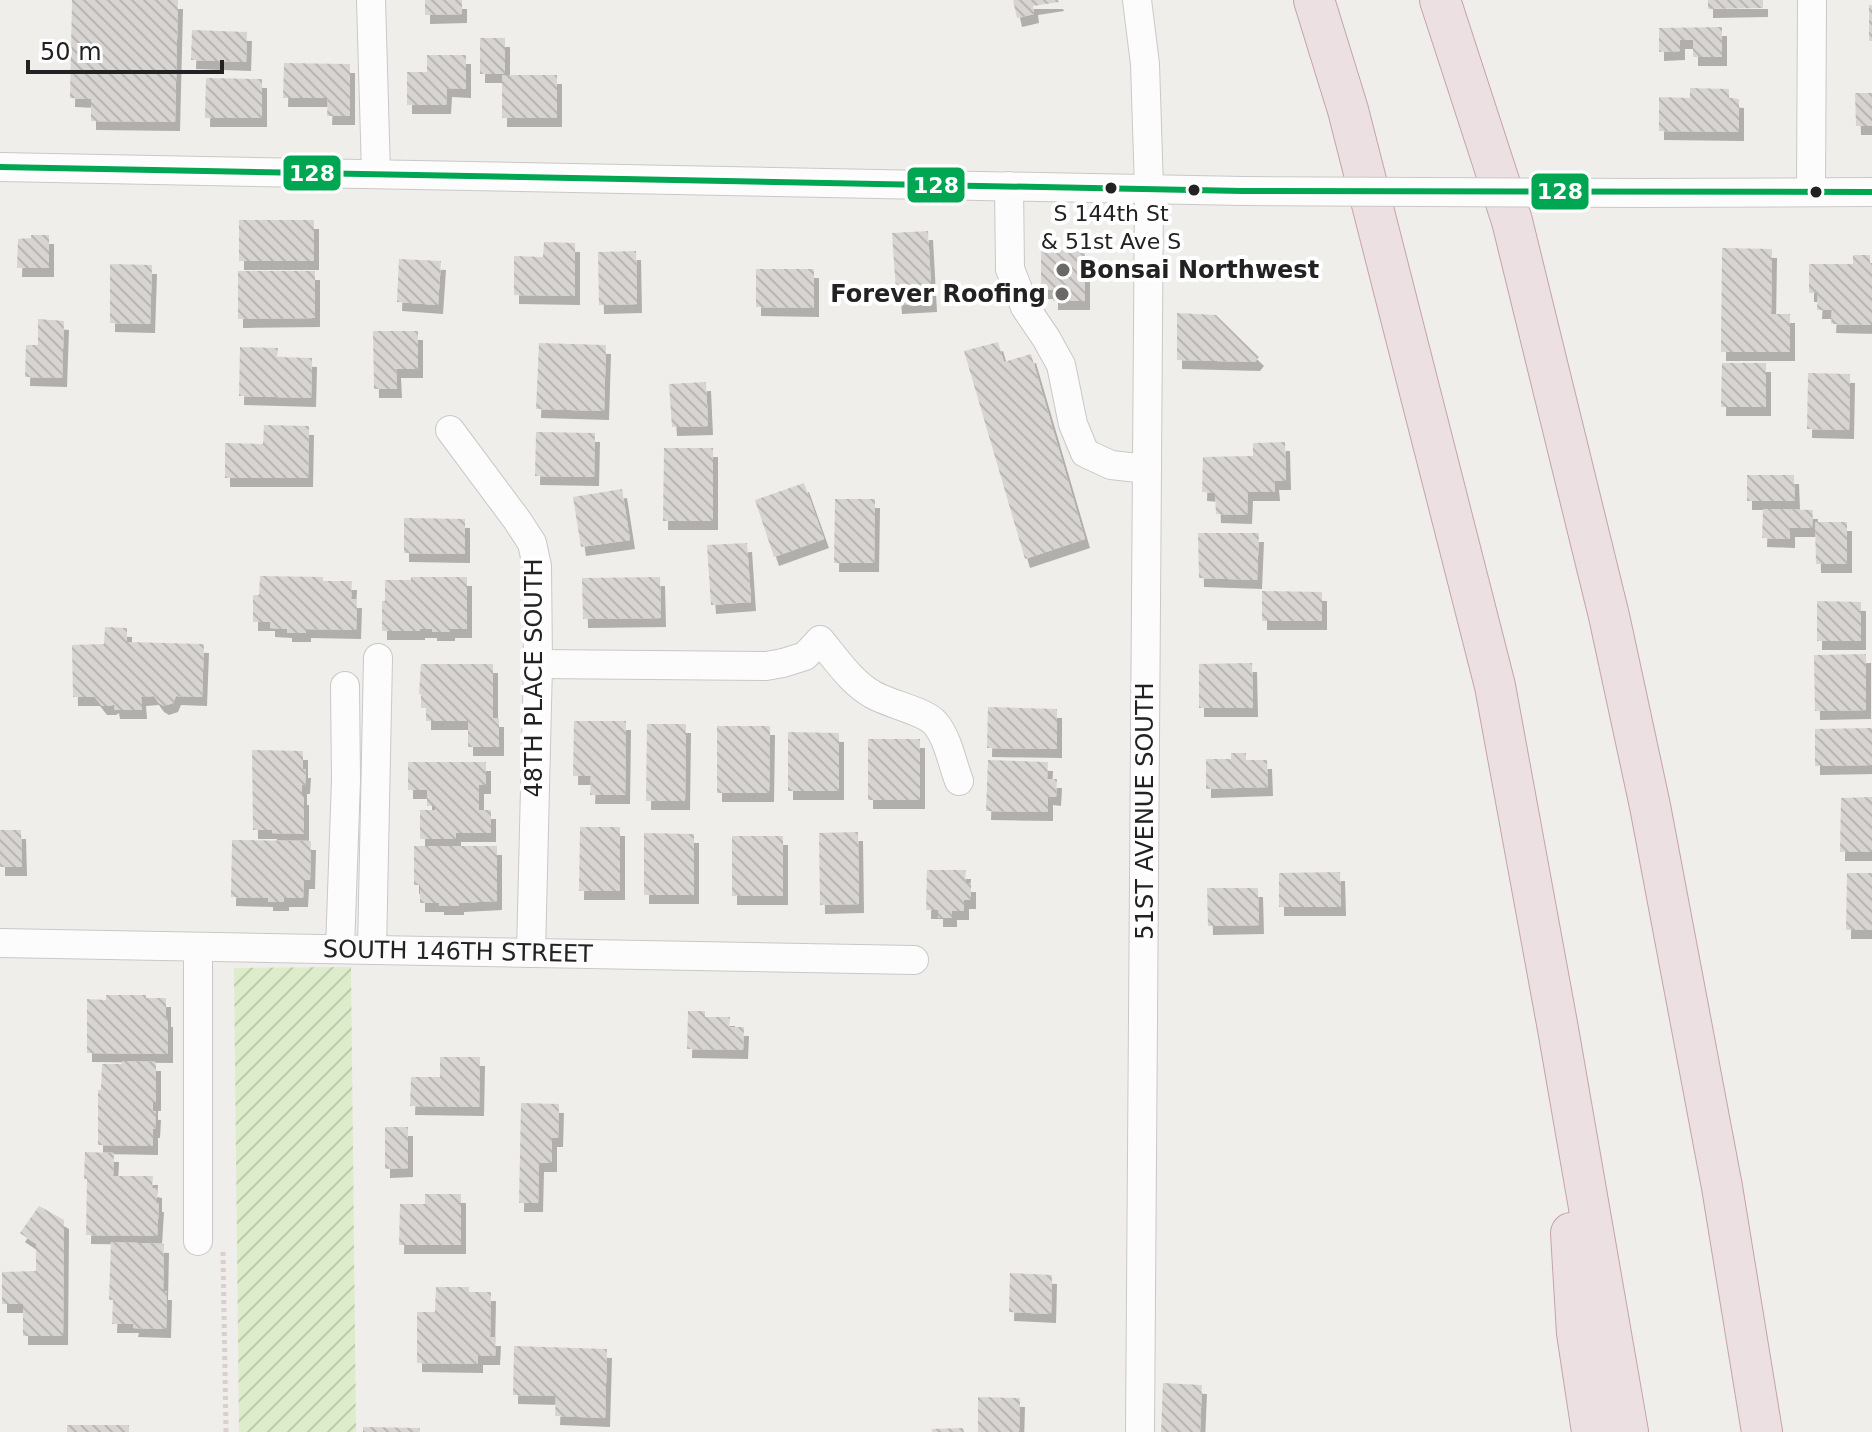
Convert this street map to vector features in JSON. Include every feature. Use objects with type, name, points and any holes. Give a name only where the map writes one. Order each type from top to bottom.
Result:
[{"type":"highway","points":[[1314,0],[1348,110],[1495,686],[1628,1432]]},
{"type":"highway","points":[[1330,0],[1348,110]]},
{"type":"highway","points":[[1440,0],[1512,221],[1609,616],[1650,806],[1722,1187],[1762,1432]]},
{"type":"highway","points":[[1558,1029],[1577,1333],[1592,1432]]},
{"type":"highway","points":[[1722,1187],[1784,1432]]},
{"type":"street","points":[[371,0],[376,173]]},
{"type":"street","name":"51ST AVENUE SOUTH","points":[[1137,0],[1145,64],[1149,189],[1140,1432]]},
{"type":"street","points":[[1811,191],[1812,0]]},
{"type":"street","points":[[0,167],[1243,191],[1872,192]]},
{"type":"street","points":[[1009,186],[1010,269],[1025,307],[1061,365],[1073,424],[1085,453],[1111,465],[1147,469]]},
{"type":"street","name":"48TH PLACE SOUTH","points":[[450,430],[532,543],[537,566],[538,664],[531,953]]},
{"type":"street","points":[[538,664],[766,666],[805,656],[820,640],[868,692],[928,717],[935,723],[943,736],[959,781]]},
{"type":"street","points":[[372,950],[378,658]]},
{"type":"street","points":[[340,949],[346,780],[345,686]]},
{"type":"street","name":"SOUTH 146TH STREET","points":[[0,943],[914,960]]},
{"type":"street","points":[[198,947],[198,1241]]},
{"type":"green space","points":[[351,967],[356,1432],[239,1432],[234,968]]},
{"type":"building","points":[[72,0],[178,0],[175,122],[91,121],[91,99],[70,98]]},
{"type":"building","points":[[425,0],[462,0],[462,14],[425,15]]},
{"type":"building","points":[[1013,0],[1059,2],[1033,6],[1034,14],[1017,18]]},
{"type":"building","points":[[1708,0],[1763,0],[1763,8],[1708,9]]},
{"type":"building","points":[[1869,5],[1872,5],[1872,41],[1869,41]]},
{"type":"building","points":[[1722,27],[1722,57],[1693,57],[1693,40],[1680,40],[1680,51],[1659,52],[1659,28]]},
{"type":"building","points":[[192,30],[247,32],[246,62],[191,60]]},
{"type":"building","points":[[480,38],[505,38],[505,74],[480,74]]},
{"type":"building","points":[[427,55],[466,55],[466,89],[447,88],[446,105],[407,105],[407,72],[427,72]]},
{"type":"building","points":[[284,63],[350,64],[350,116],[327,116],[328,98],[283,98]]},
{"type":"building","points":[[502,75],[557,75],[557,118],[502,118]]},
{"type":"building","points":[[206,78],[262,79],[262,118],[205,118]]},
{"type":"building","points":[[1690,88],[1729,89],[1729,98],[1739,99],[1739,132],[1659,131],[1659,97],[1690,98]]},
{"type":"building","points":[[1855,93],[1872,93],[1872,126],[1856,126]]},
{"type":"building","points":[[239,220],[314,220],[314,261],[239,261]]},
{"type":"building","points":[[928,231],[932,303],[897,305],[892,233]]},
{"type":"building","points":[[31,235],[49,235],[49,268],[17,268],[18,239],[31,238]]},
{"type":"building","points":[[544,242],[575,243],[575,296],[514,295],[514,256],[543,257]]},
{"type":"building","points":[[1722,248],[1772,249],[1771,314],[1790,314],[1790,352],[1721,352]]},
{"type":"building","name":"Bonsai Northwest","points":[[1041,250],[1085,250],[1085,301],[1053,301],[1053,290],[1041,290]]},
{"type":"building","points":[[636,251],[637,304],[599,305],[598,252]]},
{"type":"building","points":[[1853,255],[1870,255],[1872,325],[1831,324],[1832,310],[1817,310],[1818,293],[1809,293],[1809,264],[1853,264]]},
{"type":"building","points":[[399,259],[441,261],[438,305],[397,302]]},
{"type":"building","points":[[110,264],[152,265],[150,324],[110,323]]},
{"type":"building","points":[[756,269],[814,269],[814,308],[756,307]]},
{"type":"building","points":[[238,271],[315,271],[315,318],[238,319]]},
{"type":"building","points":[[1177,313],[1216,315],[1259,357],[1255,362],[1177,360]]},
{"type":"building","points":[[38,319],[64,321],[62,378],[25,377],[26,345],[38,345]]},
{"type":"building","points":[[373,331],[418,331],[418,369],[396,369],[397,389],[374,389]]},
{"type":"building","points":[[998,342],[1004,362],[1031,354],[1085,539],[1025,559],[964,351]]},
{"type":"building","points":[[539,343],[606,345],[604,411],[536,409]]},
{"type":"building","points":[[240,347],[278,348],[277,357],[312,358],[311,398],[239,396]]},
{"type":"building","points":[[1722,363],[1766,363],[1766,407],[1721,407]]},
{"type":"building","points":[[1808,373],[1850,374],[1849,430],[1807,429]]},
{"type":"building","points":[[706,382],[708,426],[672,427],[669,384]]},
{"type":"building","points":[[264,425],[309,426],[308,478],[225,478],[225,443],[263,444]]},
{"type":"building","points":[[536,432],[595,433],[594,477],[535,476]]},
{"type":"building","points":[[1285,442],[1286,481],[1274,481],[1275,492],[1248,492],[1247,515],[1216,514],[1215,493],[1202,492],[1203,457],[1253,456],[1253,443]]},
{"type":"building","points":[[664,448],[713,448],[713,521],[663,521]]},
{"type":"building","points":[[1747,475],[1794,475],[1795,501],[1747,501]]},
{"type":"building","points":[[804,483],[824,539],[774,557],[755,500]]},
{"type":"building","points":[[622,489],[630,540],[581,547],[573,497]]},
{"type":"building","points":[[835,499],[875,499],[874,563],[834,563]]},
{"type":"building","points":[[1763,509],[1813,510],[1812,528],[1790,528],[1790,539],[1762,538]]},
{"type":"building","points":[[404,518],[465,519],[465,554],[404,553]]},
{"type":"building","points":[[1815,522],[1847,522],[1847,564],[1816,564]]},
{"type":"building","points":[[1198,533],[1259,533],[1257,580],[1199,578]]},
{"type":"building","points":[[747,543],[751,602],[711,605],[707,545]]},
{"type":"building","points":[[260,576],[323,577],[323,581],[352,581],[351,599],[357,599],[356,630],[306,629],[306,633],[287,633],[287,629],[270,628],[270,622],[253,622],[253,595],[259,595]]},
{"type":"building","points":[[411,577],[467,577],[467,629],[450,629],[450,632],[432,632],[432,629],[382,631],[385,580],[411,580]]},
{"type":"building","points":[[660,577],[661,618],[583,619],[582,578]]},
{"type":"building","points":[[1262,591],[1322,592],[1322,621],[1262,621]]},
{"type":"building","points":[[1817,601],[1861,602],[1861,641],[1817,641]]},
{"type":"building","points":[[105,627],[127,628],[127,642],[204,644],[202,697],[176,696],[173,703],[164,706],[154,696],[141,697],[142,710],[115,710],[114,704],[102,706],[95,697],[73,697],[72,645],[104,644]]},
{"type":"building","points":[[1866,654],[1866,710],[1815,711],[1814,655]]},
{"type":"building","points":[[1252,663],[1253,708],[1199,708],[1199,664]]},
{"type":"building","points":[[421,664],[493,664],[493,718],[499,718],[499,747],[468,747],[468,721],[426,721],[426,708],[421,708],[419,694]]},
{"type":"building","points":[[988,707],[1057,709],[1057,749],[987,748]]},
{"type":"building","points":[[574,721],[626,721],[625,795],[590,795],[591,776],[573,776]]},
{"type":"building","points":[[647,724],[686,724],[685,801],[646,801]]},
{"type":"building","points":[[717,726],[770,726],[769,793],[717,793]]},
{"type":"building","points":[[1872,728],[1872,765],[1815,766],[1815,729]]},
{"type":"building","points":[[788,732],[839,733],[839,791],[788,791]]},
{"type":"building","points":[[868,739],[920,739],[920,800],[868,800]]},
{"type":"building","points":[[252,750],[303,751],[303,769],[306,769],[305,785],[302,785],[304,834],[253,830]]},
{"type":"building","points":[[1231,753],[1246,753],[1246,760],[1267,760],[1268,787],[1206,789],[1206,759],[1231,759]]},
{"type":"building","points":[[988,760],[1048,762],[1047,779],[1057,779],[1056,797],[1048,796],[1048,812],[986,811]]},
{"type":"building","points":[[408,762],[486,762],[486,785],[479,785],[479,810],[491,810],[491,833],[456,833],[456,839],[420,839],[420,810],[435,810],[435,806],[427,806],[427,790],[408,790]]},
{"type":"building","points":[[1872,797],[1872,852],[1840,852],[1841,798]]},
{"type":"building","points":[[580,827],[620,827],[620,891],[579,891]]},
{"type":"building","points":[[0,830],[21,830],[22,867],[0,867]]},
{"type":"building","points":[[858,832],[859,904],[820,905],[819,833]]},
{"type":"building","points":[[644,833],[694,834],[694,895],[644,895]]},
{"type":"building","points":[[732,836],[783,836],[783,896],[732,896]]},
{"type":"building","points":[[232,840],[311,841],[310,880],[304,880],[303,898],[268,902],[268,898],[231,897]]},
{"type":"building","points":[[414,846],[497,846],[497,901],[459,903],[459,906],[420,903],[420,885],[414,885]]},
{"type":"building","points":[[927,870],[966,870],[965,883],[971,883],[971,900],[964,900],[964,911],[952,911],[952,918],[938,918],[938,910],[926,910]]},
{"type":"building","points":[[1340,872],[1341,907],[1279,907],[1279,873]]},
{"type":"building","points":[[1847,873],[1872,873],[1872,930],[1846,930]]},
{"type":"building","points":[[1207,888],[1258,888],[1259,925],[1208,926]]},
{"type":"building","points":[[106,995],[166,998],[168,1054],[87,1053],[87,999],[106,1000]]},
{"type":"building","points":[[688,1011],[705,1011],[705,1017],[730,1017],[729,1027],[744,1027],[743,1050],[687,1049]]},
{"type":"building","points":[[440,1057],[480,1057],[479,1107],[410,1106],[411,1077],[440,1077]]},
{"type":"building","points":[[122,1061],[156,1062],[153,1146],[98,1145],[98,1090],[101,1090],[102,1064],[122,1064]]},
{"type":"building","points":[[521,1103],[559,1104],[558,1138],[552,1138],[552,1163],[539,1163],[538,1203],[519,1203]]},
{"type":"building","points":[[385,1127],[408,1127],[408,1168],[385,1169]]},
{"type":"building","points":[[85,1152],[114,1153],[113,1176],[153,1176],[152,1188],[157,1189],[159,1203],[157,1236],[86,1235]]},
{"type":"building","points":[[425,1194],[461,1194],[461,1245],[399,1245],[400,1204],[425,1204]]},
{"type":"building","points":[[39,1206],[64,1220],[63,1336],[23,1336],[23,1304],[2,1304],[2,1272],[36,1271],[36,1244],[20,1233]]},
{"type":"building","points":[[111,1242],[164,1244],[166,1329],[112,1324],[113,1300],[109,1300]]},
{"type":"building","points":[[1010,1273],[1052,1275],[1051,1314],[1009,1312]]},
{"type":"building","points":[[436,1287],[469,1287],[469,1292],[491,1292],[490,1337],[496,1337],[495,1356],[478,1356],[478,1364],[417,1363],[417,1312],[435,1312]]},
{"type":"building","points":[[514,1346],[607,1349],[605,1418],[555,1416],[556,1396],[513,1395]]},
{"type":"building","points":[[1163,1383],[1202,1385],[1200,1432],[1161,1432]]},
{"type":"building","points":[[978,1397],[1020,1398],[1019,1432],[978,1432]]},
{"type":"building","points":[[67,1425],[129,1425],[129,1432],[67,1432]]},
{"type":"building","points":[[363,1427],[420,1428],[420,1432],[363,1432]]},
{"type":"building","points":[[963,1428],[964,1432],[932,1432],[932,1429]]},
{"type":"transit line","name":"128","points":[[0,167],[1243,191],[1872,192]]},
{"type":"place","name":"S 144th St & 51st Ave S","points":[[1111,188]]},
{"type":"place","name":"Bonsai Northwest","points":[[1063,270]]},
{"type":"place","name":"Forever Roofing","points":[[1062,294]]}]
